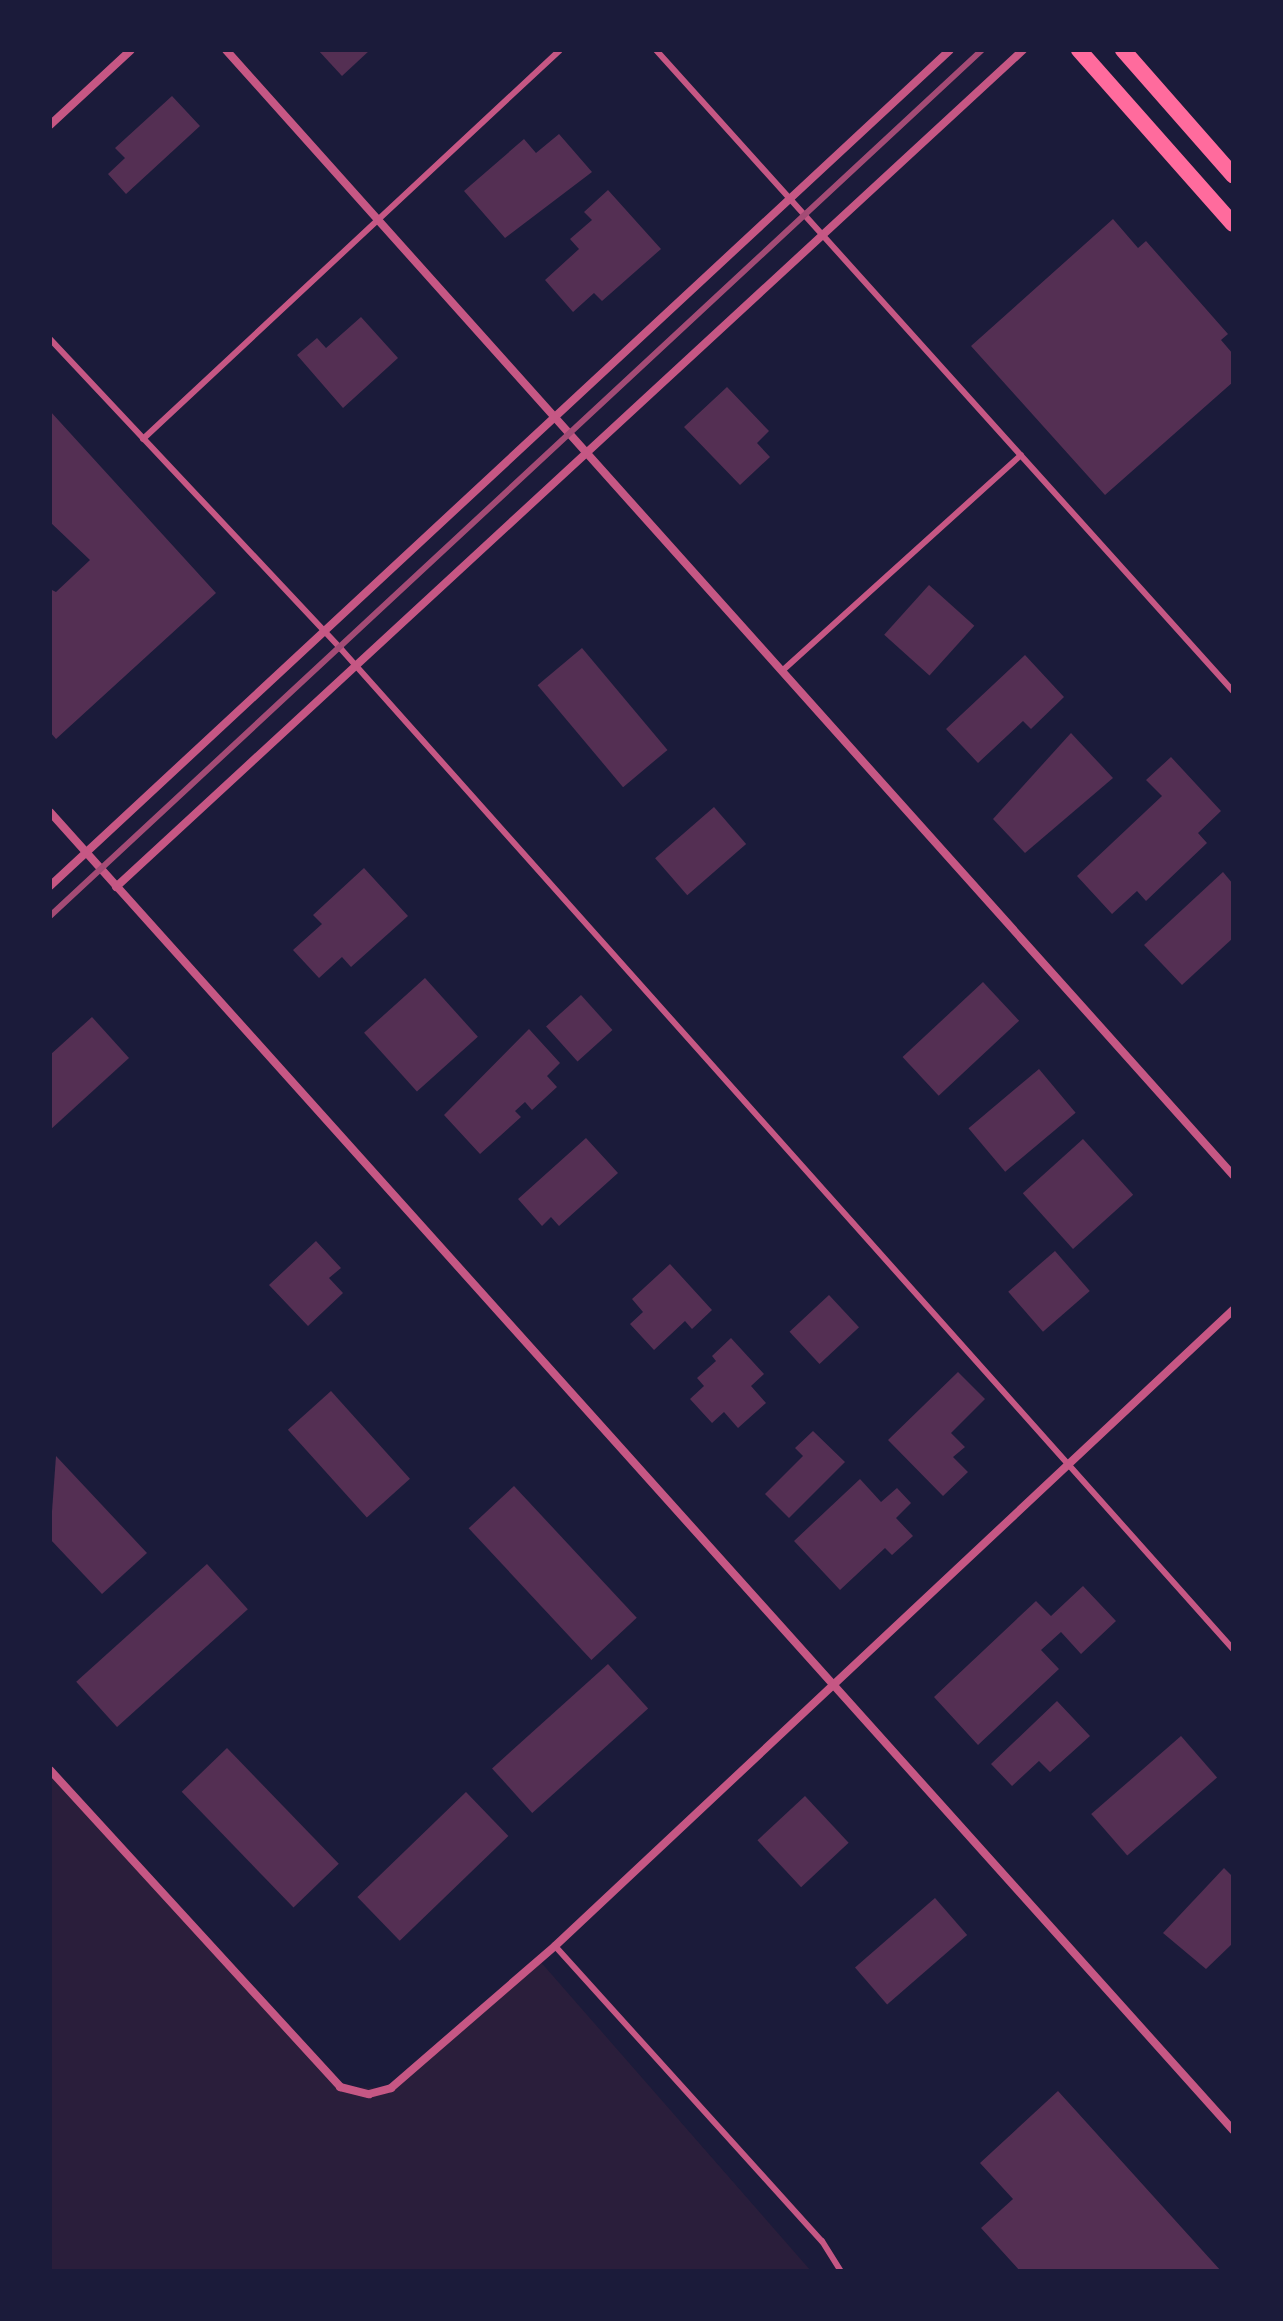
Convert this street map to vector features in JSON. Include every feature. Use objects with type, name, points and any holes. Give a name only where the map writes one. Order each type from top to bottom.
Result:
[{"type":"main road","points":[[1079,50],[1233,224]]},
{"type":"main road","points":[[1123,50],[1233,175]]},
{"type":"street","points":[[50,125],[131,50]]},
{"type":"street","points":[[226,50],[1233,1175]]},
{"type":"street","points":[[50,886],[321,629],[556,419],[950,50]]},
{"type":"street","points":[[116,887],[1023,50]]},
{"type":"street","points":[[50,812],[1233,2130]]},
{"type":"street","points":[[50,1770],[340,2087],[369,2094],[391,2088],[555,1946],[1233,1310]]},
{"type":"lane","points":[[143,439],[560,50]]},
{"type":"lane","points":[[656,50],[1233,691]]},
{"type":"lane","points":[[50,339],[357,666],[1233,1649]]},
{"type":"lane","points":[[782,671],[1021,455]]},
{"type":"lane","points":[[555,1946],[822,2241],[841,2271]]},
{"type":"shaded area","points":[[50,1770],[340,2087],[391,2088],[539,1960],[811,2271],[50,2271]]},
{"type":"building","points":[[318,50],[370,50],[342,76]]},
{"type":"building","points":[[172,96],[200,126],[126,194],[108,174],[125,158],[115,148]]},
{"type":"building","points":[[559,134],[592,172],[505,238],[464,191],[524,139],[536,153]]},
{"type":"building","points":[[608,190],[661,249],[602,301],[594,293],[573,312],[545,280],[579,249],[570,239],[592,220],[584,212]]},
{"type":"building","points":[[1113,219],[1138,248],[1146,241],[1228,334],[1221,340],[1233,354],[1233,382],[1105,495],[971,346]]},
{"type":"building","points":[[361,317],[398,358],[343,408],[297,355],[317,338],[326,348]]},
{"type":"building","points":[[727,387],[769,431],[757,443],[770,457],[740,485],[684,427]]},
{"type":"building","points":[[50,411],[216,593],[56,739],[50,732],[50,589],[56,592],[90,560],[50,522]]},
{"type":"building","points":[[929,585],[974,626],[930,676],[884,635]]},
{"type":"building","points":[[582,648],[667,750],[623,787],[538,685]]},
{"type":"building","points":[[1025,655],[1064,697],[1031,729],[1023,721],[978,763],[946,729]]},
{"type":"building","points":[[1071,733],[1113,778],[1025,853],[993,819]]},
{"type":"building","points":[[1171,757],[1221,811],[1198,833],[1207,843],[1146,901],[1137,891],[1112,914],[1077,876],[1162,796],[1146,780]]},
{"type":"building","points":[[714,807],[746,844],[687,895],[655,858]]},
{"type":"building","points":[[364,868],[408,916],[351,967],[342,957],[319,978],[293,950],[322,924],[313,915]]},
{"type":"building","points":[[1223,872],[1233,884],[1233,938],[1182,985],[1144,945]]},
{"type":"building","points":[[425,978],[478,1037],[417,1092],[364,1033]]},
{"type":"building","points":[[983,982],[1019,1021],[939,1096],[903,1057]]},
{"type":"building","points":[[581,995],[612,1030],[578,1061],[546,1026]]},
{"type":"building","points":[[92,1017],[129,1058],[50,1130],[50,1055]]},
{"type":"building","points":[[529,1029],[560,1063],[547,1076],[557,1087],[532,1110],[525,1102],[515,1111],[521,1117],[480,1154],[444,1115]]},
{"type":"building","points":[[1039,1069],[1076,1113],[1005,1172],[969,1128]]},
{"type":"building","points":[[586,1138],[618,1173],[559,1226],[551,1217],[542,1226],[518,1199]]},
{"type":"building","points":[[1083,1139],[1133,1195],[1073,1249],[1023,1193]]},
{"type":"building","points":[[316,1241],[341,1268],[329,1278],[343,1293],[308,1326],[269,1285]]},
{"type":"building","points":[[1055,1251],[1090,1291],[1043,1332],[1008,1292]]},
{"type":"building","points":[[670,1264],[712,1310],[692,1329],[685,1321],[654,1350],[630,1324],[643,1312],[632,1299]]},
{"type":"building","points":[[829,1295],[859,1327],[820,1364],[790,1332]]},
{"type":"building","points":[[731,1338],[764,1374],[751,1386],[766,1403],[738,1428],[724,1412],[712,1423],[690,1399],[704,1386],[697,1378],[716,1361],[712,1356]]},
{"type":"building","points":[[958,1372],[985,1399],[951,1433],[965,1447],[953,1457],[968,1472],[943,1496],[888,1440]]},
{"type":"building","points":[[331,1391],[410,1479],[367,1518],[288,1430]]},
{"type":"building","points":[[813,1431],[845,1462],[789,1518],[765,1494],[803,1456],[795,1448]]},
{"type":"building","points":[[56,1456],[147,1553],[102,1594],[50,1539]]},
{"type":"building","points":[[860,1479],[881,1502],[897,1488],[911,1503],[896,1518],[913,1536],[892,1555],[885,1548],[840,1590],[794,1541]]},
{"type":"building","points":[[514,1486],[637,1618],[591,1660],[469,1528]]},
{"type":"building","points":[[207,1564],[248,1609],[117,1727],[76,1682]]},
{"type":"building","points":[[1083,1586],[1116,1621],[1081,1654],[1061,1632],[1041,1650],[1059,1669],[978,1745],[934,1697],[1036,1601],[1051,1616]]},
{"type":"building","points":[[608,1664],[648,1709],[532,1813],[492,1768]]},
{"type":"building","points":[[1057,1701],[1090,1736],[1050,1772],[1039,1761],[1012,1786],[991,1764]]},
{"type":"building","points":[[1181,1736],[1217,1778],[1127,1856],[1091,1814]]},
{"type":"building","points":[[227,1748],[339,1864],[294,1908],[182,1792]]},
{"type":"building","points":[[466,1792],[508,1836],[400,1941],[357,1897]]},
{"type":"building","points":[[805,1796],[849,1843],[801,1887],[757,1840]]},
{"type":"building","points":[[1224,1868],[1233,1877],[1233,1943],[1206,1969],[1163,1933]]},
{"type":"building","points":[[935,1898],[967,1935],[887,2005],[855,1968]]},
{"type":"building","points":[[1058,2091],[1221,2271],[1020,2271],[981,2228],[1013,2199],[980,2163]]},
{"type":"railway","points":[[50,916],[982,50]]}]
